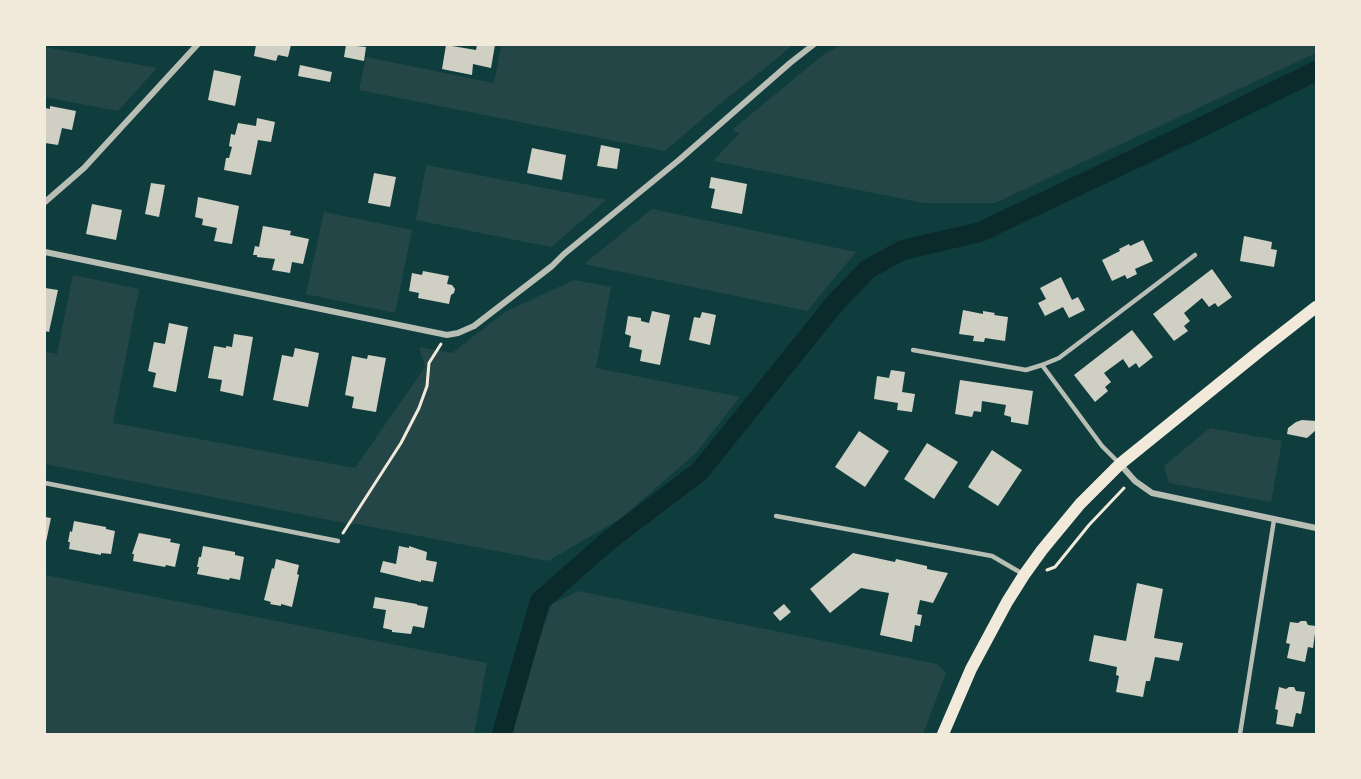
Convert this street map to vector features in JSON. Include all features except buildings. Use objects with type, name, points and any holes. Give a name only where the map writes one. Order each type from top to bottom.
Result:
[{"type":"main road","points":[[943,734],[971,669],[1007,602],[1042,550],[1080,504],[1120,464],[1316,307]]},
{"type":"street","points":[[45,202],[84,168],[196,45]]},
{"type":"street","points":[[45,252],[447,335],[458,333],[474,326],[552,266],[813,45]]},
{"type":"street","points":[[1120,464],[1135,481],[1152,493],[1316,528]]},
{"type":"lane","points":[[913,350],[1026,370],[1042,365],[1059,358],[1195,255]]},
{"type":"lane","points":[[1042,365],[1102,446],[1120,464]]},
{"type":"lane","points":[[45,483],[338,541]]},
{"type":"lane","points":[[776,516],[992,556],[1024,575]]},
{"type":"lane","points":[[1240,734],[1274,520]]},
{"type":"path","points":[[338,541],[355,517],[419,408],[427,386],[429,363],[447,335]]},
{"type":"path","points":[[1040,573],[1055,567],[1089,525],[1125,487],[1128,489],[1135,481]]},
{"type":"shaded area","points":[[501,45],[792,45],[665,151],[359,90],[366,57],[494,83]]},
{"type":"shaded area","points":[[841,45],[1316,45],[1316,53],[995,203],[924,203],[713,161],[740,133],[732,130],[823,55]]},
{"type":"shaded area","points":[[45,47],[157,68],[118,111],[45,97]]},
{"type":"shaded area","points":[[426,165],[606,200],[551,247],[416,220]]},
{"type":"shaded area","points":[[652,209],[856,252],[807,311],[584,264]]},
{"type":"shaded area","points":[[324,212],[412,230],[395,313],[306,294]]},
{"type":"shaded area","points":[[73,275],[139,289],[113,423],[355,468],[425,367],[419,347],[452,353],[505,312],[574,280],[611,287],[596,368],[740,397],[694,455],[620,519],[548,561],[45,464],[45,352],[57,354]]},
{"type":"shaded area","points":[[1210,428],[1282,441],[1271,502],[1169,483],[1164,466]]},
{"type":"shaded area","points":[[45,575],[487,663],[474,734],[45,734]]},
{"type":"shaded area","points":[[578,591],[937,664],[946,673],[923,734],[513,734],[522,686],[552,604]]},
{"type":"waterway","points":[[502,734],[540,601],[608,541],[700,471],[836,302],[868,269],[903,250],[980,232],[1316,71]]}]
